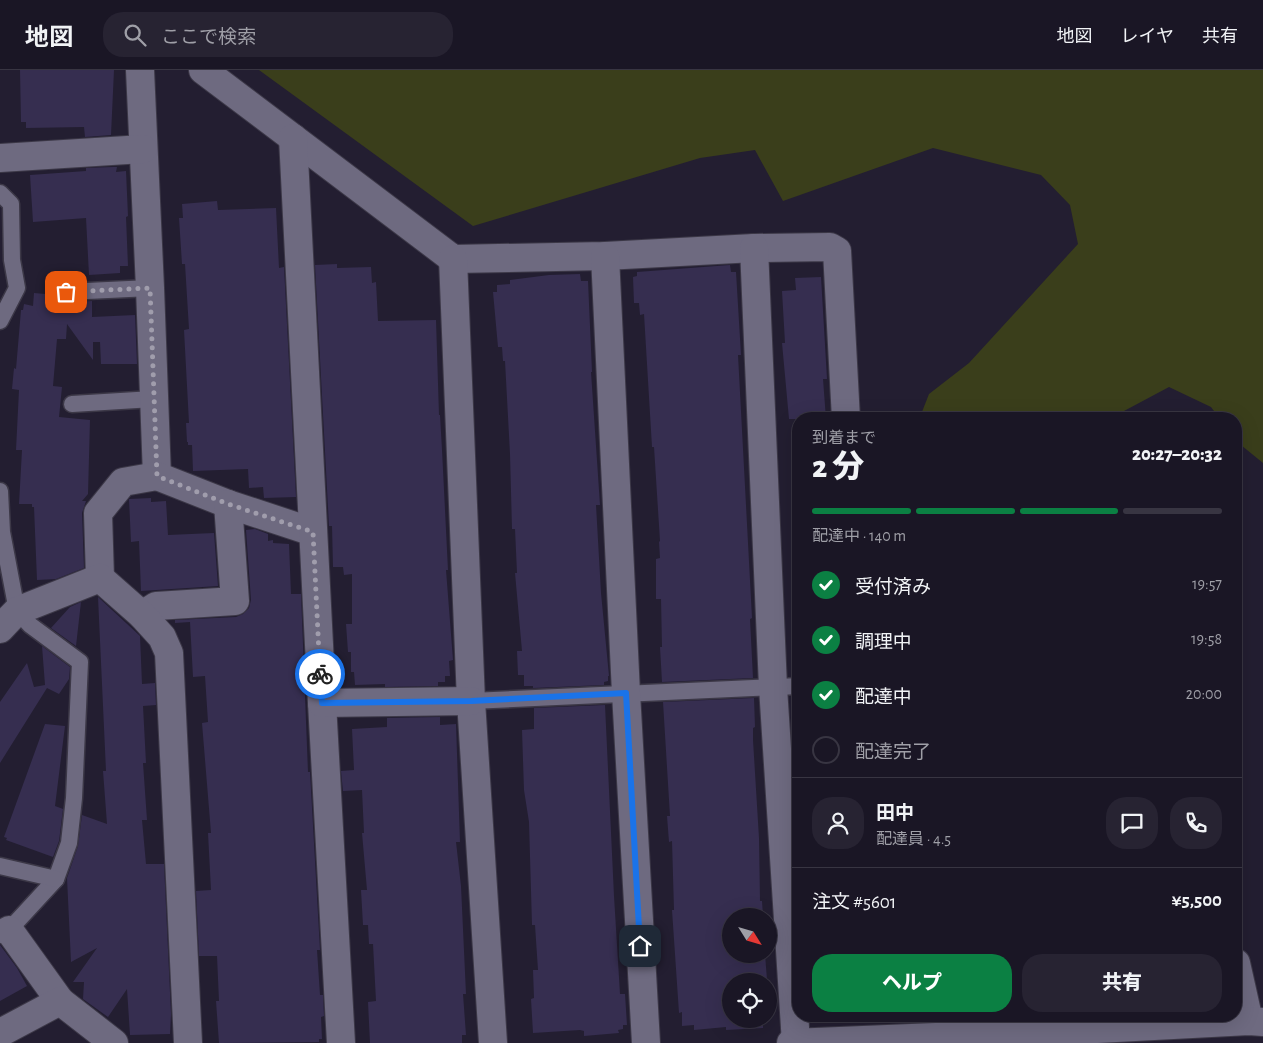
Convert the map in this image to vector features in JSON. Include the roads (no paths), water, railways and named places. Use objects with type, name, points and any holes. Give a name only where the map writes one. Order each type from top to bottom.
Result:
[{"type":"street","points":[[140,70],[157,476]]},
{"type":"street","points":[[203,70],[453,259],[605,256],[754,248],[830,247],[837,251],[846,412]]},
{"type":"street","points":[[293,138],[341,1043]]},
{"type":"street","points":[[0,158],[143,149]]},
{"type":"street","points":[[754,248],[786,686],[792,900]]},
{"type":"street","points":[[605,256],[626,693],[646,1043]]},
{"type":"street","points":[[453,259],[471,701],[493,1043]]},
{"type":"street","points":[[188,1043],[169,654],[162,637],[142,615],[100,578],[98,513],[123,482],[157,476],[228,504],[313,532]]},
{"type":"street","points":[[142,615],[156,606],[235,601],[228,504]]},
{"type":"street","points":[[8,620],[100,578]]},
{"type":"street","points":[[322,703],[471,701]]},
{"type":"street","points":[[3,930],[60,1002],[114,1043]]},
{"type":"street","points":[[1242,981],[1256,1021],[1242,1021]]},
{"type":"street","points":[[0,1033],[60,1002]]},
{"type":"street","points":[[795,1022],[796,1043]]},
{"type":"street","points":[[791,1043],[943,1026],[984,1039],[1091,1022]]},
{"type":"lane","points":[[0,193],[11,204],[12,260],[17,288],[0,321]]},
{"type":"lane","points":[[66,292],[150,288]]},
{"type":"lane","points":[[72,404],[153,399]]},
{"type":"lane","points":[[0,491],[8,620],[30,625],[80,662],[74,798],[69,843],[56,879],[3,930]]},
{"type":"lane","points":[[471,701],[786,686]]},
{"type":"lane","points":[[0,866],[56,879]]}]
